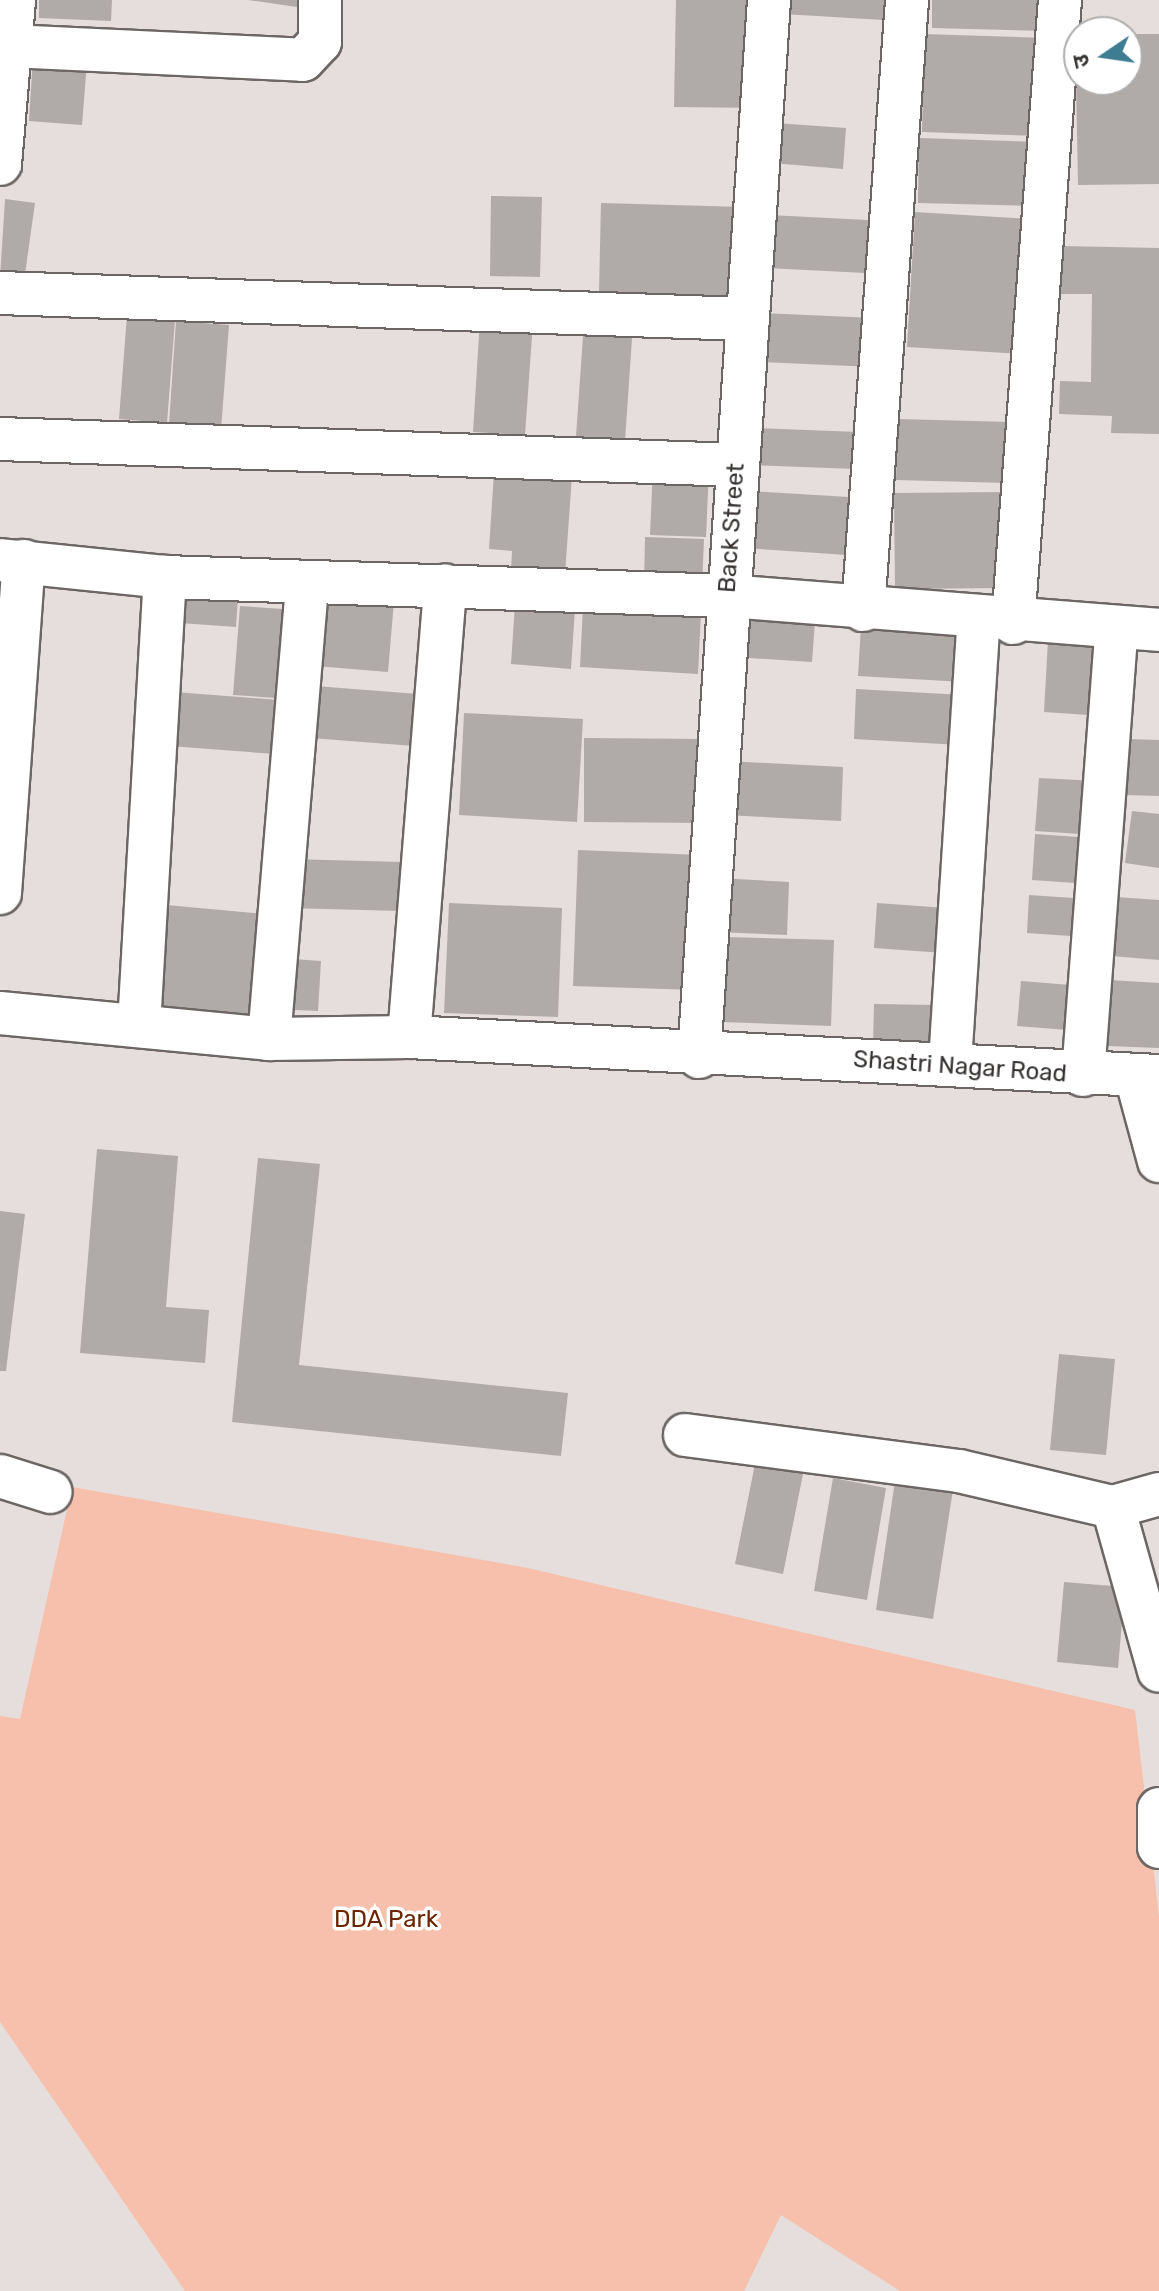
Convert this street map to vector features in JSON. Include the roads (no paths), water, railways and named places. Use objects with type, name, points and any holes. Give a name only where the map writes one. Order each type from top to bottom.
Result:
[{"type":"street","points":[[0,164],[14,0]]},
{"type":"street","points":[[10,46],[303,60],[320,42],[320,0]]},
{"type":"street","name":"Back Street","points":[[699,1057],[769,0]]},
{"type":"street","points":[[863,610],[907,0]]},
{"type":"street","points":[[950,1063],[1060,0]]},
{"type":"street","points":[[0,293],[746,319]]},
{"type":"street","points":[[0,439],[737,465]]},
{"type":"street","points":[[0,893],[12,560],[165,577],[728,596],[1116,632],[1159,630]]},
{"type":"street","points":[[139,1026],[165,577]]},
{"type":"street","points":[[269,1039],[307,583]]},
{"type":"street","points":[[409,1037],[445,585]]},
{"type":"street","points":[[1083,1075],[1116,632]]},
{"type":"street","name":"Shastri Nagar Road","points":[[0,1013],[269,1039],[409,1037],[699,1057],[950,1063],[1148,1078],[1159,1161]]},
{"type":"street","points":[[685,1435],[959,1471],[1113,1507],[1159,1494]]},
{"type":"street","points":[[0,1476],[51,1492]]},
{"type":"street","points":[[1113,1507],[1159,1671]]},
{"type":"street","points":[[1159,1809],[1159,1847]]},
{"type":"park label","name":"DDA Park","points":[[386,1920]]}]
